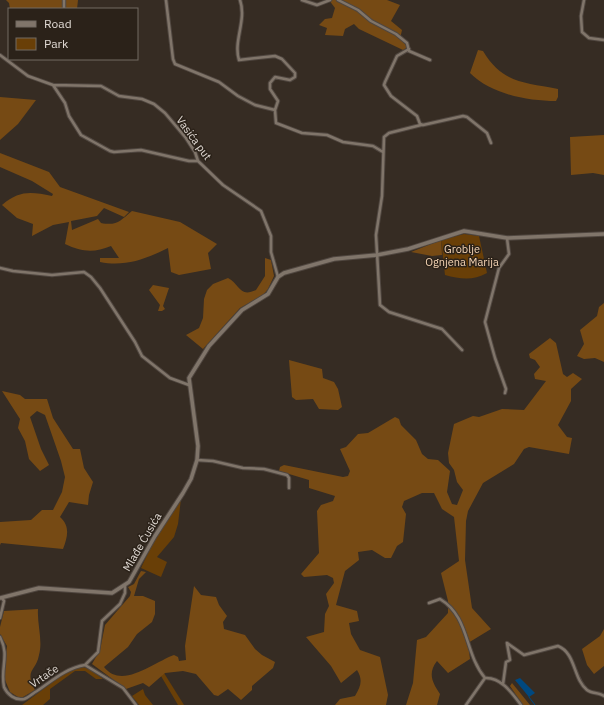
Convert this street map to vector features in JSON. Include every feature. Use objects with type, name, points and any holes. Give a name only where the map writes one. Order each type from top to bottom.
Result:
[{"type":"street","points":[[166,0],[174,63],[219,82],[238,96],[254,105],[275,110]]},
{"type":"street","points":[[240,0],[243,18],[239,40],[239,60],[275,56],[282,59],[295,73],[295,77],[290,80],[275,77],[271,80],[270,89],[278,101],[275,110],[276,123],[302,133],[330,136],[343,142],[373,146],[383,152]]},
{"type":"street","points":[[302,0],[317,5],[330,0]]},
{"type":"street","points":[[338,0],[358,10],[372,21],[396,34],[407,43],[409,49],[430,60]]},
{"type":"street","points":[[584,0],[581,16],[582,32],[589,38],[604,40]]},
{"type":"street","points":[[409,49],[397,56],[384,85],[391,96],[417,116],[421,124]]},
{"type":"street","name":"Vasića put","points":[[0,55],[28,76],[53,85],[102,86],[119,96],[142,100],[154,104],[165,113],[186,138],[195,152],[198,161],[223,185],[261,211],[271,236],[272,252],[278,277]]},
{"type":"street","points":[[53,85],[65,103],[69,116],[84,138],[114,152],[141,150],[189,161],[198,161]]},
{"type":"street","points":[[462,350],[442,329],[389,312],[382,307],[377,277],[376,235],[382,196],[383,140],[387,134],[421,124],[463,116],[467,117],[487,133],[491,142]]},
{"type":"street","points":[[0,268],[52,275],[78,271],[84,272],[91,277],[100,288],[135,342],[142,356],[170,378],[189,385],[189,378],[209,346],[242,310],[268,294],[278,277],[290,271],[334,259],[377,255],[408,249],[464,231],[507,238],[604,234]]},
{"type":"street","points":[[505,393],[506,389],[495,358],[485,322],[499,268],[509,254],[507,238]]},
{"type":"street","name":"Mlađe Ćusića","points":[[1,598],[39,588],[64,588],[106,593],[116,591],[125,586],[134,575],[154,536],[190,479],[197,460],[198,446],[189,385]]},
{"type":"street","points":[[197,460],[213,461],[243,468],[264,469],[288,476],[289,488]]},
{"type":"street","points":[[125,586],[125,593],[120,604],[102,621],[99,648],[96,654],[85,665],[122,688],[136,705]]},
{"type":"street","points":[[0,618],[4,601],[1,598]]},
{"type":"street","points":[[429,603],[440,599],[450,605],[469,642],[472,660],[484,678]]},
{"type":"street","name":"Vrtače","points":[[0,637],[5,648],[0,672],[1,682],[9,695],[23,699],[69,669],[85,665]]},
{"type":"street","points":[[503,684],[506,662],[510,660],[507,644],[524,655],[558,646],[567,654],[585,689],[594,694],[602,694],[604,696]]},
{"type":"street","points":[[484,678],[496,679],[503,684],[521,705]]},
{"type":"street","points":[[466,705],[484,678]]},
{"type":"green space","name":"Groblje Ognjena Marija","points":[[464,234],[479,236],[487,273],[482,276],[472,278],[456,278],[445,275],[441,240]]},
{"type":"green space","points":[[181,499],[178,524],[174,537],[157,557],[167,562],[161,577],[141,568],[155,538]]},
{"type":"green space","points":[[83,667],[89,669],[103,679],[96,679],[85,671],[75,671],[50,689],[50,699],[43,705],[22,705],[69,670]]},
{"type":"green space","points":[[164,673],[184,705],[178,705],[161,676]]},
{"type":"green space","points":[[143,689],[145,695],[153,705],[139,705],[132,696]]},
{"type":"shaded area","points":[[6,0],[78,0],[77,8],[10,8],[9,3]]},
{"type":"shaded area","points":[[329,0],[387,0],[400,5],[391,21],[402,30],[400,39],[408,47],[403,50],[359,29],[354,24],[345,29],[343,36],[325,35],[327,28],[319,25],[325,19],[332,18],[335,8]]},
{"type":"shaded area","points":[[478,50],[483,51],[498,70],[515,80],[558,89],[558,97],[556,101],[522,98],[488,86],[470,73]]},
{"type":"shaded area","points":[[0,97],[36,100],[18,124],[0,140]]},
{"type":"shaded area","points":[[604,135],[604,175],[593,173],[571,175],[570,137]]},
{"type":"shaded area","points":[[0,153],[49,172],[60,187],[129,212],[124,217],[104,208],[97,216],[71,221],[72,230],[98,219],[101,223],[115,223],[121,220],[132,211],[180,222],[217,244],[208,253],[211,269],[179,275],[171,272],[168,248],[152,256],[127,263],[100,262],[100,258],[119,258],[111,246],[99,250],[88,251],[77,249],[65,244],[69,222],[53,225],[32,236],[33,224],[17,218],[2,205],[14,197],[26,193],[52,196],[53,194],[32,181],[0,167]]},
{"type":"shaded area","points":[[441,240],[442,255],[432,256],[411,252]]},
{"type":"shaded area","points":[[265,258],[271,260],[274,276],[268,289],[263,295],[240,308],[203,349],[186,335],[199,328],[203,318],[204,299],[207,290],[213,284],[228,278],[243,291],[250,292],[256,290],[265,276]]},
{"type":"shaded area","points":[[153,285],[169,288],[163,306],[165,309],[162,311],[158,311],[160,305],[149,290]]},
{"type":"shaded area","points":[[604,303],[604,362],[595,358],[584,359],[577,356],[584,344],[580,330],[597,316],[599,307]]},
{"type":"shaded area","points":[[550,338],[556,343],[563,374],[567,377],[573,373],[582,379],[571,389],[571,401],[558,425],[567,437],[572,438],[569,454],[529,447],[524,449],[514,464],[483,483],[468,511],[466,521],[465,560],[472,608],[491,629],[468,643],[470,659],[448,673],[437,661],[432,670],[432,678],[440,694],[437,705],[406,705],[413,683],[417,640],[426,637],[448,613],[448,601],[441,573],[459,561],[454,517],[442,509],[434,493],[422,493],[404,501],[402,507],[406,514],[403,542],[397,546],[391,558],[385,558],[372,550],[358,552],[359,560],[345,571],[336,605],[357,611],[359,621],[349,623],[351,634],[360,650],[380,657],[388,695],[386,705],[335,705],[340,699],[355,696],[359,689],[361,680],[357,670],[341,683],[331,666],[306,637],[324,632],[325,614],[329,606],[326,594],[334,583],[333,578],[327,575],[304,577],[301,574],[319,553],[317,511],[321,505],[333,501],[335,496],[309,488],[309,480],[279,471],[280,467],[284,465],[343,477],[348,476],[350,471],[340,449],[346,447],[358,434],[368,433],[395,417],[399,419],[401,425],[416,440],[422,454],[428,459],[438,460],[450,471],[447,492],[452,504],[457,505],[463,490],[457,482],[454,470],[449,463],[448,453],[454,424],[473,416],[479,417],[502,409],[524,410],[546,381],[535,379],[534,374],[540,367],[535,360],[530,358],[529,354]]},
{"type":"shaded area","points":[[289,360],[322,369],[323,378],[334,382],[338,389],[342,407],[338,410],[319,409],[313,399],[296,400],[292,397]]},
{"type":"shaded area","points":[[2,391],[20,395],[25,399],[47,399],[53,418],[73,449],[80,449],[84,468],[93,482],[88,505],[69,502],[60,517],[67,528],[66,540],[63,549],[1,543],[0,545],[0,522],[31,520],[42,510],[53,510],[62,492],[65,477],[45,415],[37,411],[30,417],[41,449],[49,465],[40,471],[29,459],[25,441],[18,428],[20,419]]},
{"type":"shaded area","points":[[141,571],[146,572],[139,579],[134,596],[143,596],[155,601],[155,614],[152,622],[137,634],[128,647],[104,667],[111,673],[120,676],[129,675],[148,668],[174,655],[178,657],[179,661],[186,660],[185,646],[194,586],[201,595],[216,597],[219,605],[227,616],[223,622],[224,629],[245,635],[255,649],[262,655],[275,662],[273,668],[252,686],[252,690],[241,700],[228,689],[218,696],[214,695],[196,674],[183,671],[165,673],[149,687],[143,683],[126,689],[92,664],[100,650],[105,625],[130,596],[131,592],[128,587],[134,584]]},
{"type":"shaded area","points":[[38,609],[40,649],[38,661],[31,674],[32,683],[35,690],[23,697],[18,697],[10,692],[3,675],[7,646],[0,634],[0,627],[4,611]]},
{"type":"shaded area","points":[[604,629],[604,666],[594,674],[587,665],[582,649],[600,636]]},
{"type":"shaded area","points":[[512,683],[530,705],[523,705],[510,686]]},
{"type":"water","points":[[520,678],[535,693],[529,697],[515,680]]},
{"type":"waterway","points":[[529,697],[535,705]]}]
